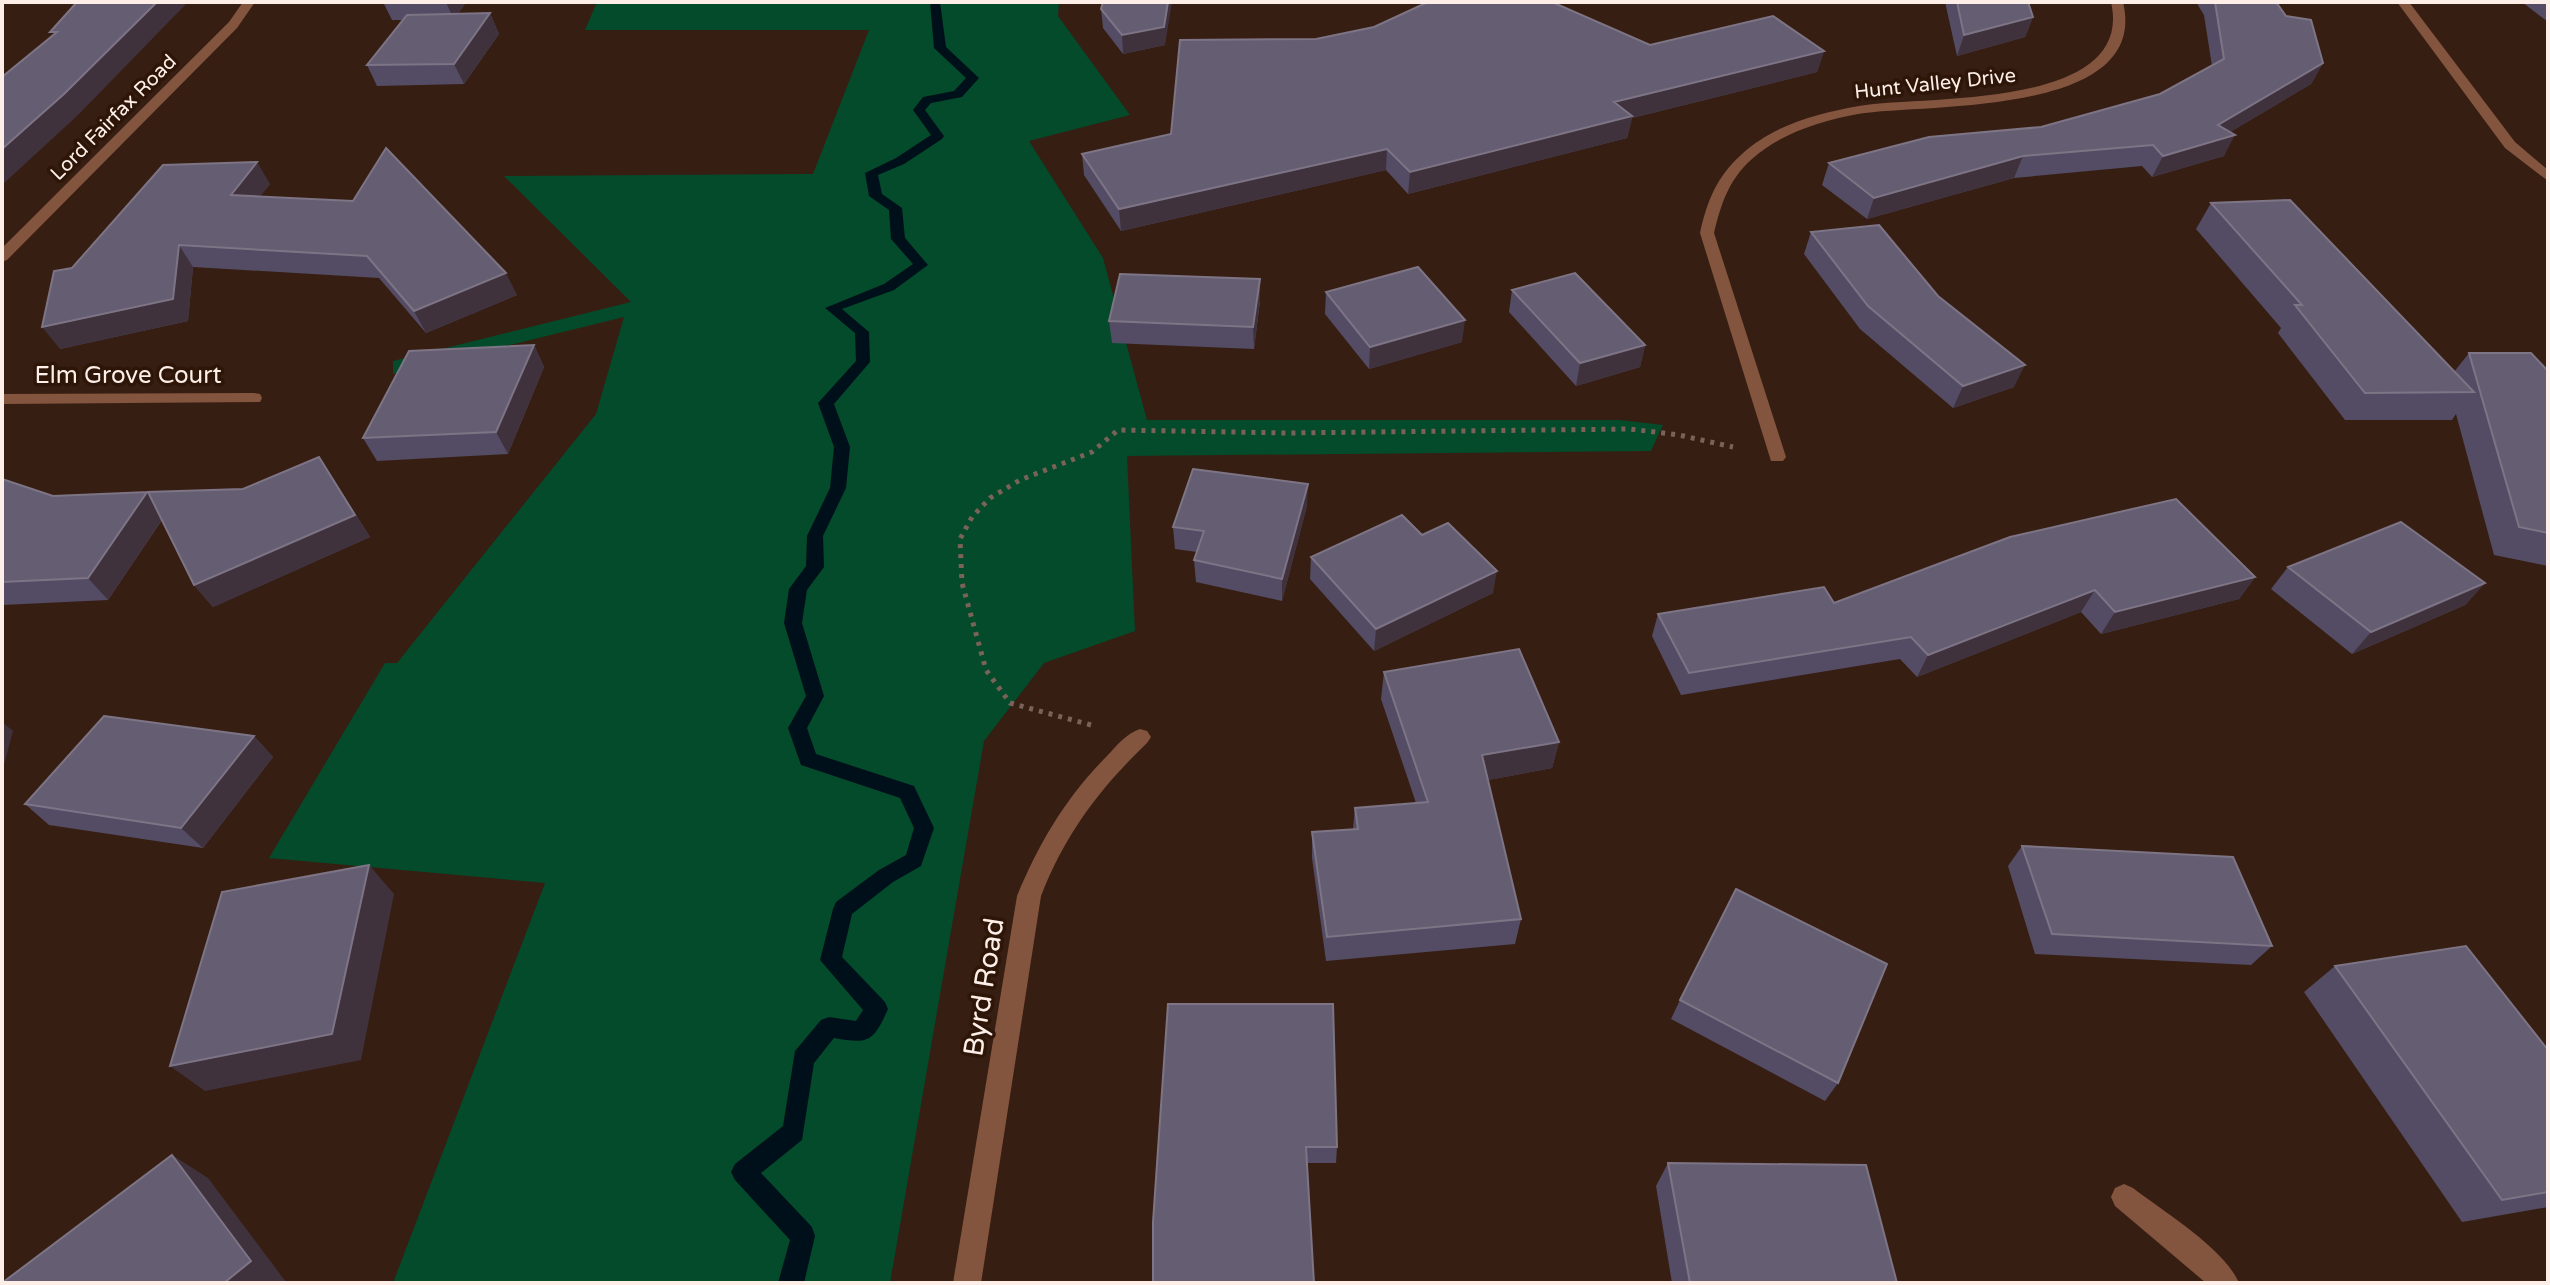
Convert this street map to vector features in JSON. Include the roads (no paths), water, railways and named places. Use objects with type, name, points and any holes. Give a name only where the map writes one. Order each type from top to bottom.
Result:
[{"type":"street","name":"Lord Fairfax Road","points":[[2,257],[233,25],[249,2]]},
{"type":"street","name":"Hunt Valley Drive","points":[[1777,457],[1707,233],[1715,195],[1734,166],[1758,146],[1793,128],[1845,112],[1890,105],[2003,99],[2049,88],[2081,75],[2106,57],[2118,38],[2122,18],[2117,2]]},
{"type":"street","points":[[2403,2],[2510,145],[2548,177]]},
{"type":"street","name":"Elm Grove Court","points":[[2,399],[254,398]]},
{"type":"street","name":"Byrd Road","points":[[967,1283],[1029,896],[1044,854],[1068,813],[1108,766],[1140,737]]},
{"type":"street","points":[[2124,1197],[2209,1265],[2225,1283]]},
{"type":"waterway","points":[[791,1283],[803,1236],[743,1172],[794,1132],[803,1059],[829,1027],[861,1032],[877,1009],[831,960],[843,909],[886,876],[914,860],[924,828],[907,792],[808,759],[797,728],[815,696],[793,623],[798,589],[815,567],[815,536],[838,488],[842,447],[826,403],[863,362],[862,332],[832,308],[889,287],[921,265],[898,239],[895,208],[876,196],[871,173],[900,161],[938,136],[919,110],[927,100],[958,94],[973,78],[940,48],[935,2]]}]
